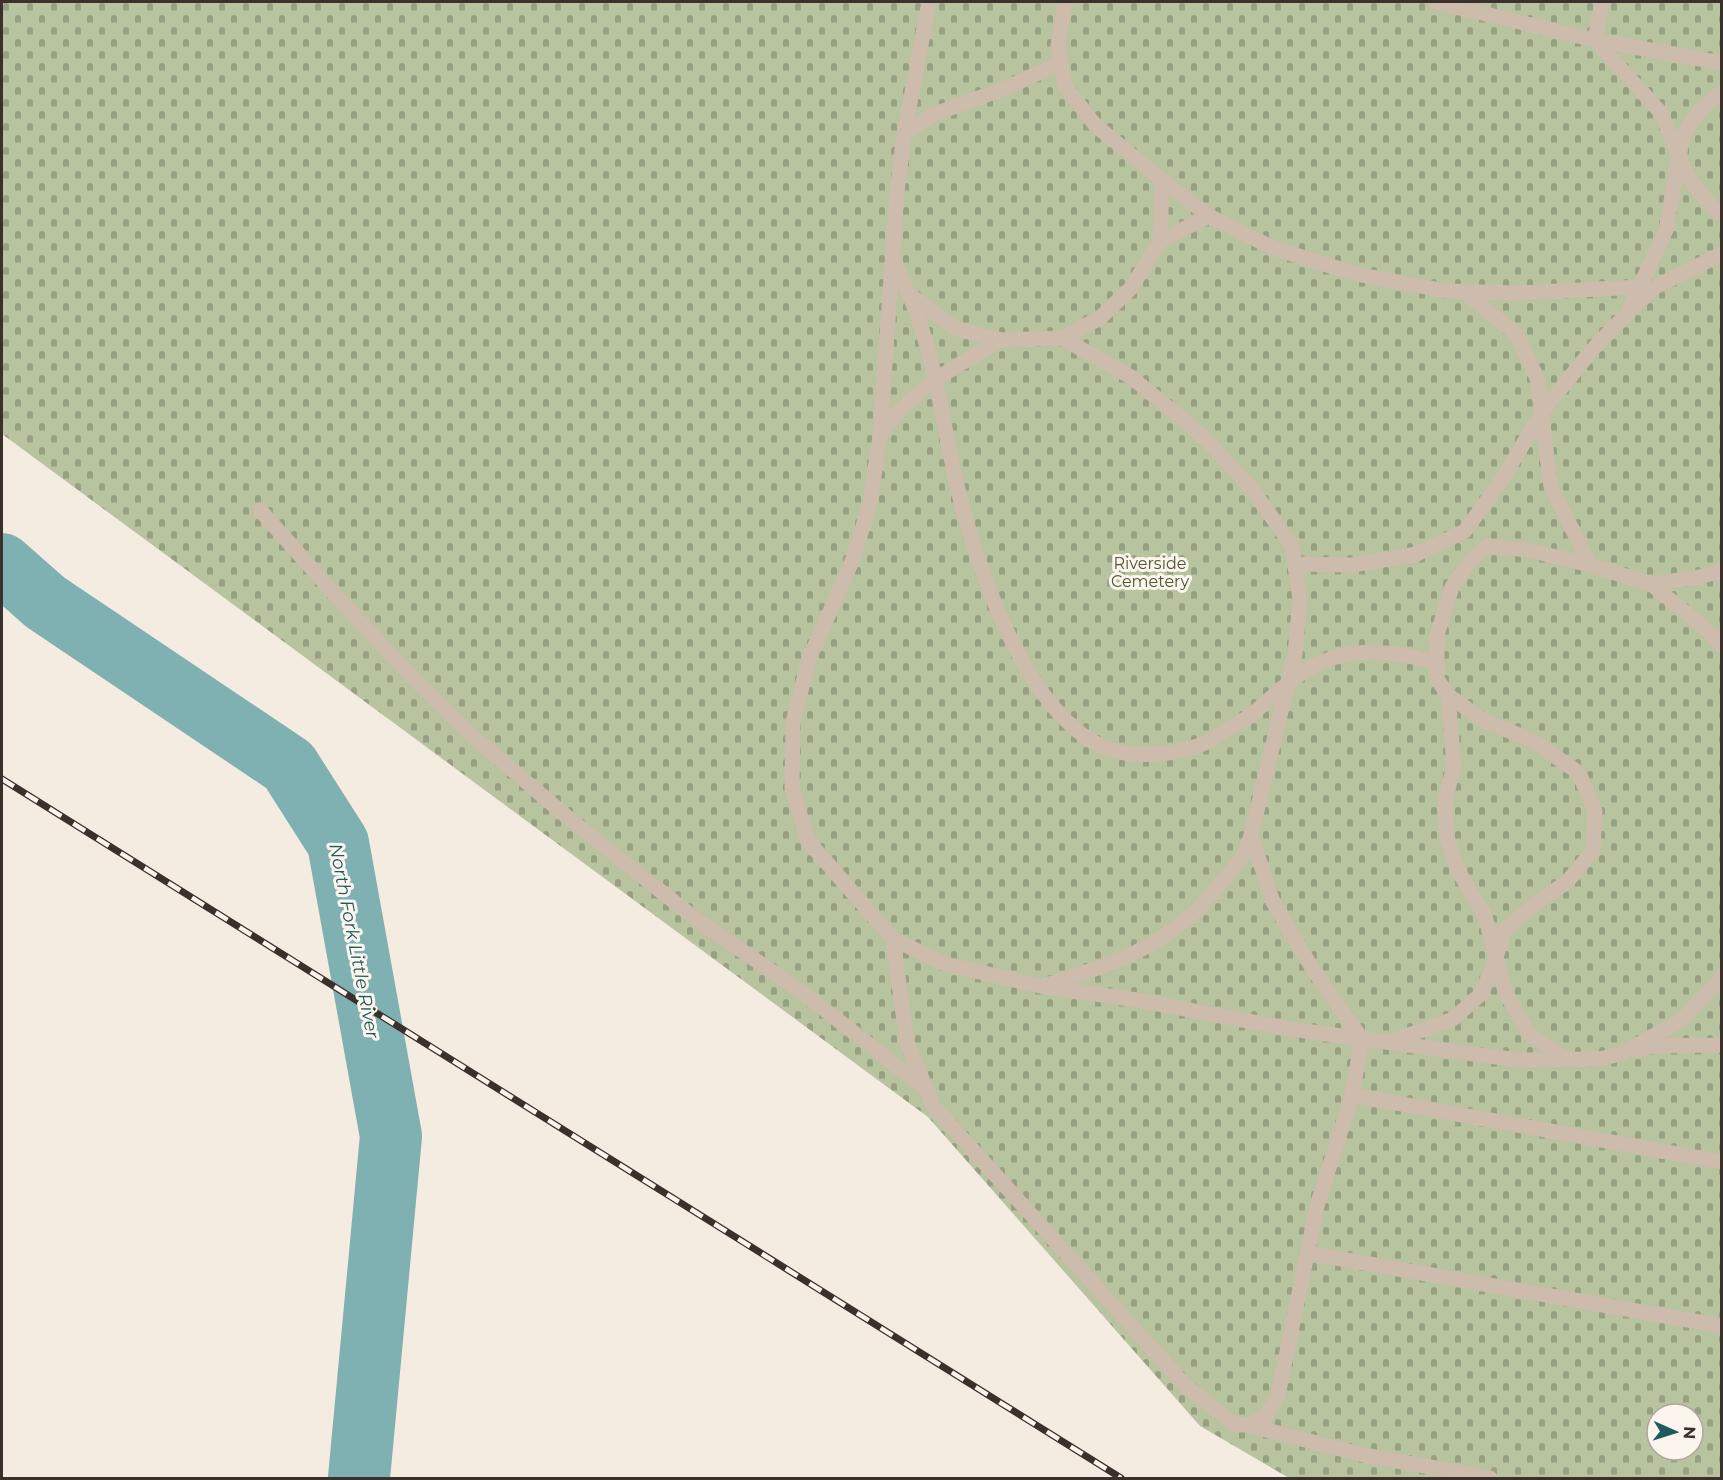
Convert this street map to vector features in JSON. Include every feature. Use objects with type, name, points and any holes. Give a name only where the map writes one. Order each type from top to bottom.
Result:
[{"type":"street","points":[[929,2],[904,135],[892,255],[880,435],[870,503],[856,548],[809,658],[793,722],[792,788],[808,841],[844,887],[893,939],[945,964],[1040,986],[1362,1039],[1518,1060],[1599,1059],[1653,1046],[1722,1046]]},
{"type":"street","points":[[1065,2],[1058,46],[1065,86],[1095,125],[1209,216],[1273,248],[1356,274],[1446,291],[1517,293],[1640,287]]},
{"type":"street","points":[[1435,2],[1595,40],[1722,63]]},
{"type":"street","points":[[1595,40],[1602,2]]},
{"type":"street","points":[[1595,40],[1661,113],[1696,189],[1722,215]]},
{"type":"street","points":[[904,135],[932,115],[1003,89],[1062,63]]},
{"type":"street","points":[[1628,314],[1666,231],[1683,138],[1711,99],[1722,93]]},
{"type":"street","points":[[909,294],[956,329],[1002,340],[1062,338],[1100,318],[1131,288],[1160,241],[1162,180]]},
{"type":"street","points":[[1160,241],[1209,216]]},
{"type":"street","points":[[1294,564],[1352,565],[1417,554],[1465,531],[1503,478],[1542,412],[1592,350],[1656,287],[1722,254]]},
{"type":"street","points":[[892,255],[909,294],[937,376],[962,507],[985,582],[1014,646],[1044,694],[1080,734],[1110,749],[1153,754],[1196,747],[1244,721],[1299,674],[1340,654],[1388,651],[1437,662]]},
{"type":"street","points":[[1463,291],[1517,335],[1538,378],[1551,487],[1590,565]]},
{"type":"street","points":[[1040,986],[1123,960],[1169,935],[1208,900],[1247,852],[1295,654],[1300,599],[1292,546],[1252,489],[1205,438],[1131,377],[1062,338]]},
{"type":"street","points":[[880,435],[895,413],[937,376],[1002,340]]},
{"type":"street","points":[[260,510],[378,640],[477,740],[566,816],[697,920],[802,993],[927,1090]]},
{"type":"street","points":[[1389,1042],[1453,1019],[1482,993],[1504,932],[1535,904],[1567,882],[1593,851],[1595,811],[1578,772],[1535,742],[1481,719],[1448,695],[1437,679],[1437,635],[1452,587],[1469,562],[1487,546],[1528,550],[1590,565],[1651,584],[1707,630],[1722,646]]},
{"type":"street","points":[[1651,584],[1700,578],[1722,570]]},
{"type":"street","points":[[1448,695],[1454,766],[1444,801],[1447,839],[1459,872],[1485,916],[1506,994],[1530,1035],[1568,1059]]},
{"type":"street","points":[[1246,1425],[1266,1417],[1278,1395],[1317,1206],[1352,1095],[1362,1039],[1312,968],[1273,902],[1251,836]]},
{"type":"street","points":[[893,939],[907,1043],[934,1107],[1010,1195],[1185,1384],[1235,1425],[1246,1425],[1364,1455],[1490,1479]]},
{"type":"street","points":[[1621,1054],[1683,1019],[1722,977]]},
{"type":"street","points":[[1352,1095],[1722,1162]]},
{"type":"street","points":[[1306,1253],[1722,1326]]},
{"type":"green space","name":"Riverside Cemetery","points":[[2,2],[1721,2],[1721,1478],[1289,1478],[1200,1426],[928,1117],[2,434]]},
{"type":"waterway","name":"North Fork Little River","points":[[2,564],[45,602],[289,766],[338,843],[391,1136],[359,1478]]},
{"type":"railway","points":[[2,779],[1121,1478]]}]
